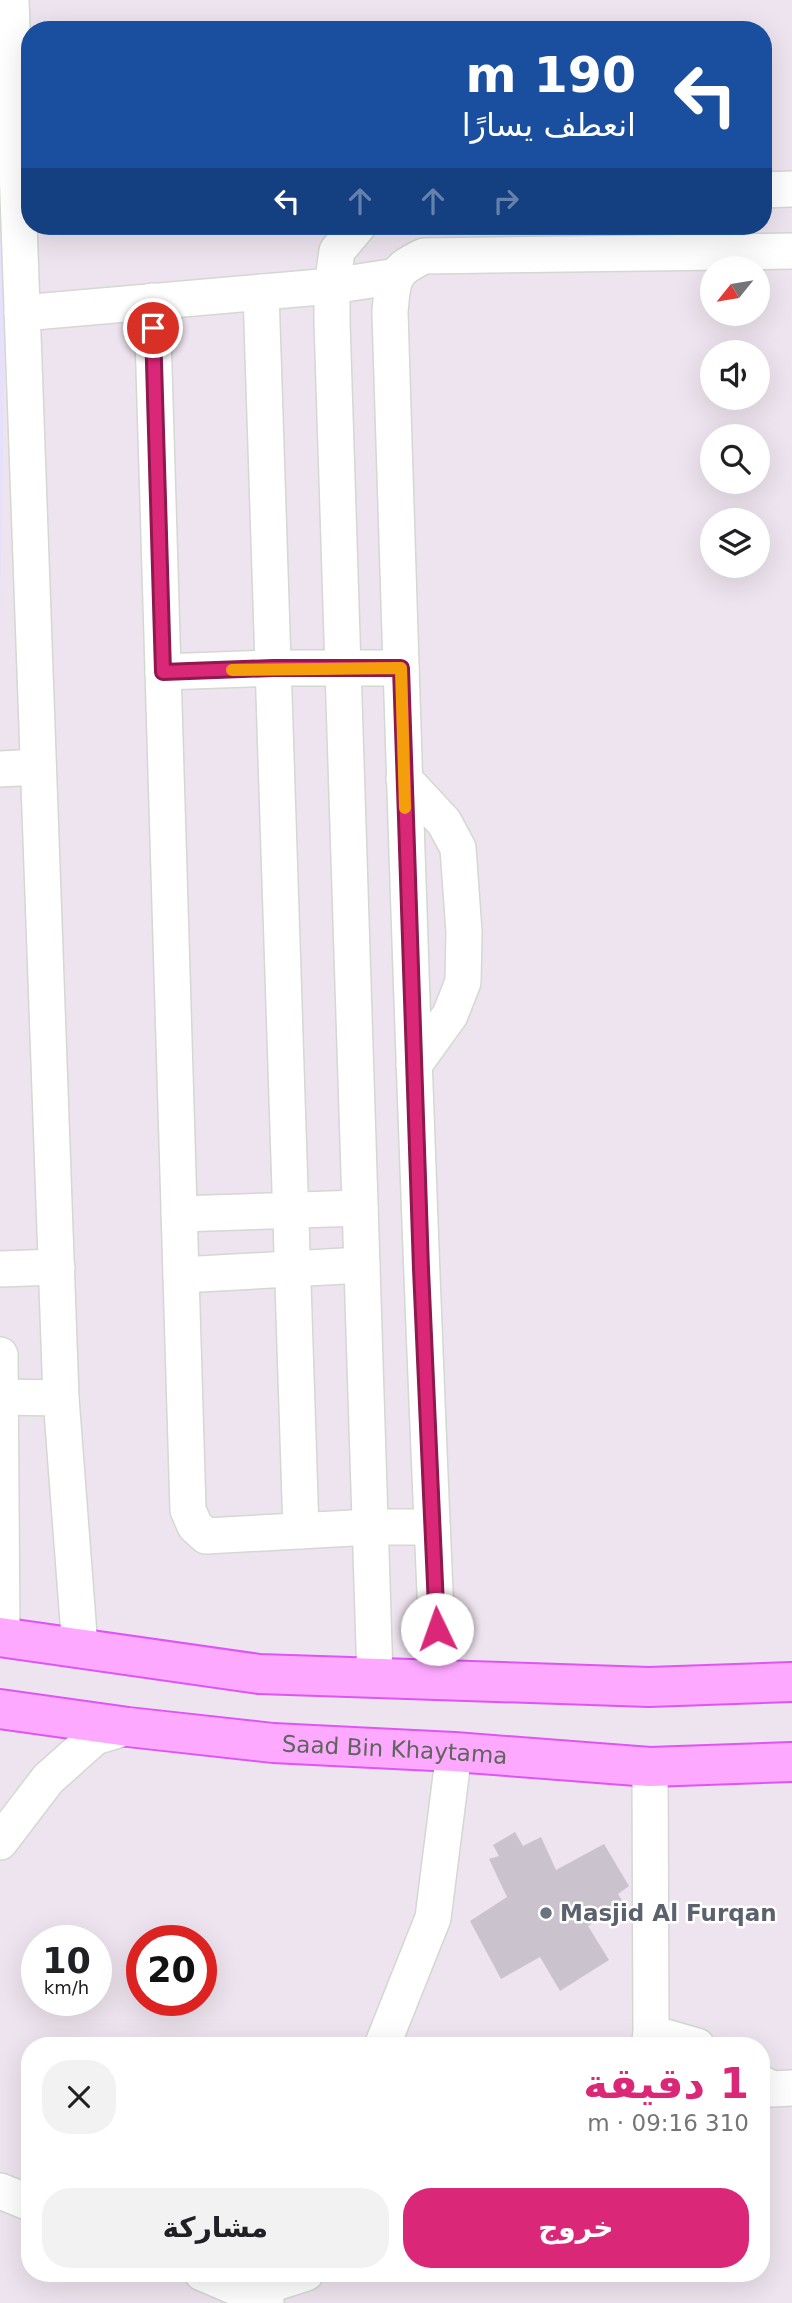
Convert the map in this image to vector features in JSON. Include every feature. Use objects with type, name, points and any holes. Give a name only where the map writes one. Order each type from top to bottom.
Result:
[{"type":"main road","points":[[1,1637],[259,1674],[649,1687],[792,1682]]},
{"type":"main road","name":"Saad Bin Khaytama","points":[[0,1709],[272,1743],[454,1752],[650,1767],[792,1762]]},
{"type":"street","points":[[11,0],[8,128],[22,313],[61,1398],[80,1648]]},
{"type":"street","points":[[772,190],[792,189]]},
{"type":"street","points":[[350,235],[337,251],[332,286],[375,1678]]},
{"type":"street","points":[[439,1680],[404,779],[390,312],[392,286],[403,266],[424,256],[792,251]]},
{"type":"street","points":[[22,313],[332,286],[397,276]]},
{"type":"street","points":[[261,292],[301,1531]]},
{"type":"street","points":[[152,302],[188,1510],[195,1526],[205,1536],[371,1527],[432,1527]]},
{"type":"street","points":[[163,672],[273,668],[401,668]]},
{"type":"street","points":[[0,769],[38,767]]},
{"type":"street","points":[[404,779],[444,822],[458,848],[464,932],[463,982],[450,1015],[414,1065]]},
{"type":"street","points":[[359,1164],[417,1160]]},
{"type":"street","points":[[179,1214],[360,1208]]},
{"type":"street","points":[[181,1275],[362,1265]]},
{"type":"street","points":[[0,1269],[57,1267]]},
{"type":"street","points":[[0,1354],[1,1637]]},
{"type":"street","points":[[0,1397],[61,1398]]},
{"type":"street","points":[[0,1842],[48,1779],[95,1737],[128,1727]]},
{"type":"street","points":[[386,2037],[433,1918],[454,1752]]},
{"type":"street","points":[[650,1767],[650,2037]]},
{"type":"street","points":[[770,2088],[792,2088]]},
{"type":"street","points":[[0,2190],[21,2199]]},
{"type":"street","points":[[255,2282],[278,2286]]},
{"type":"shaded area","points":[[0,0],[11,0],[0,620]]},
{"type":"building","name":"Masjid Al Furqan","points":[[515,1832],[523,1846],[541,1837],[556,1870],[604,1844],[629,1886],[618,1894],[624,1904],[588,1926],[609,1960],[560,1991],[540,1957],[501,1979],[470,1921],[507,1897],[489,1859],[499,1856],[493,1845]]},
{"type":"slow traffic","points":[[232,670],[401,668],[405,808]]},
{"type":"place","name":"Masjid Al Furqan","points":[[546,1913]]},
{"type":"route","points":[[153,328],[163,672],[273,668],[401,668],[421,1269],[437,1629]]}]
